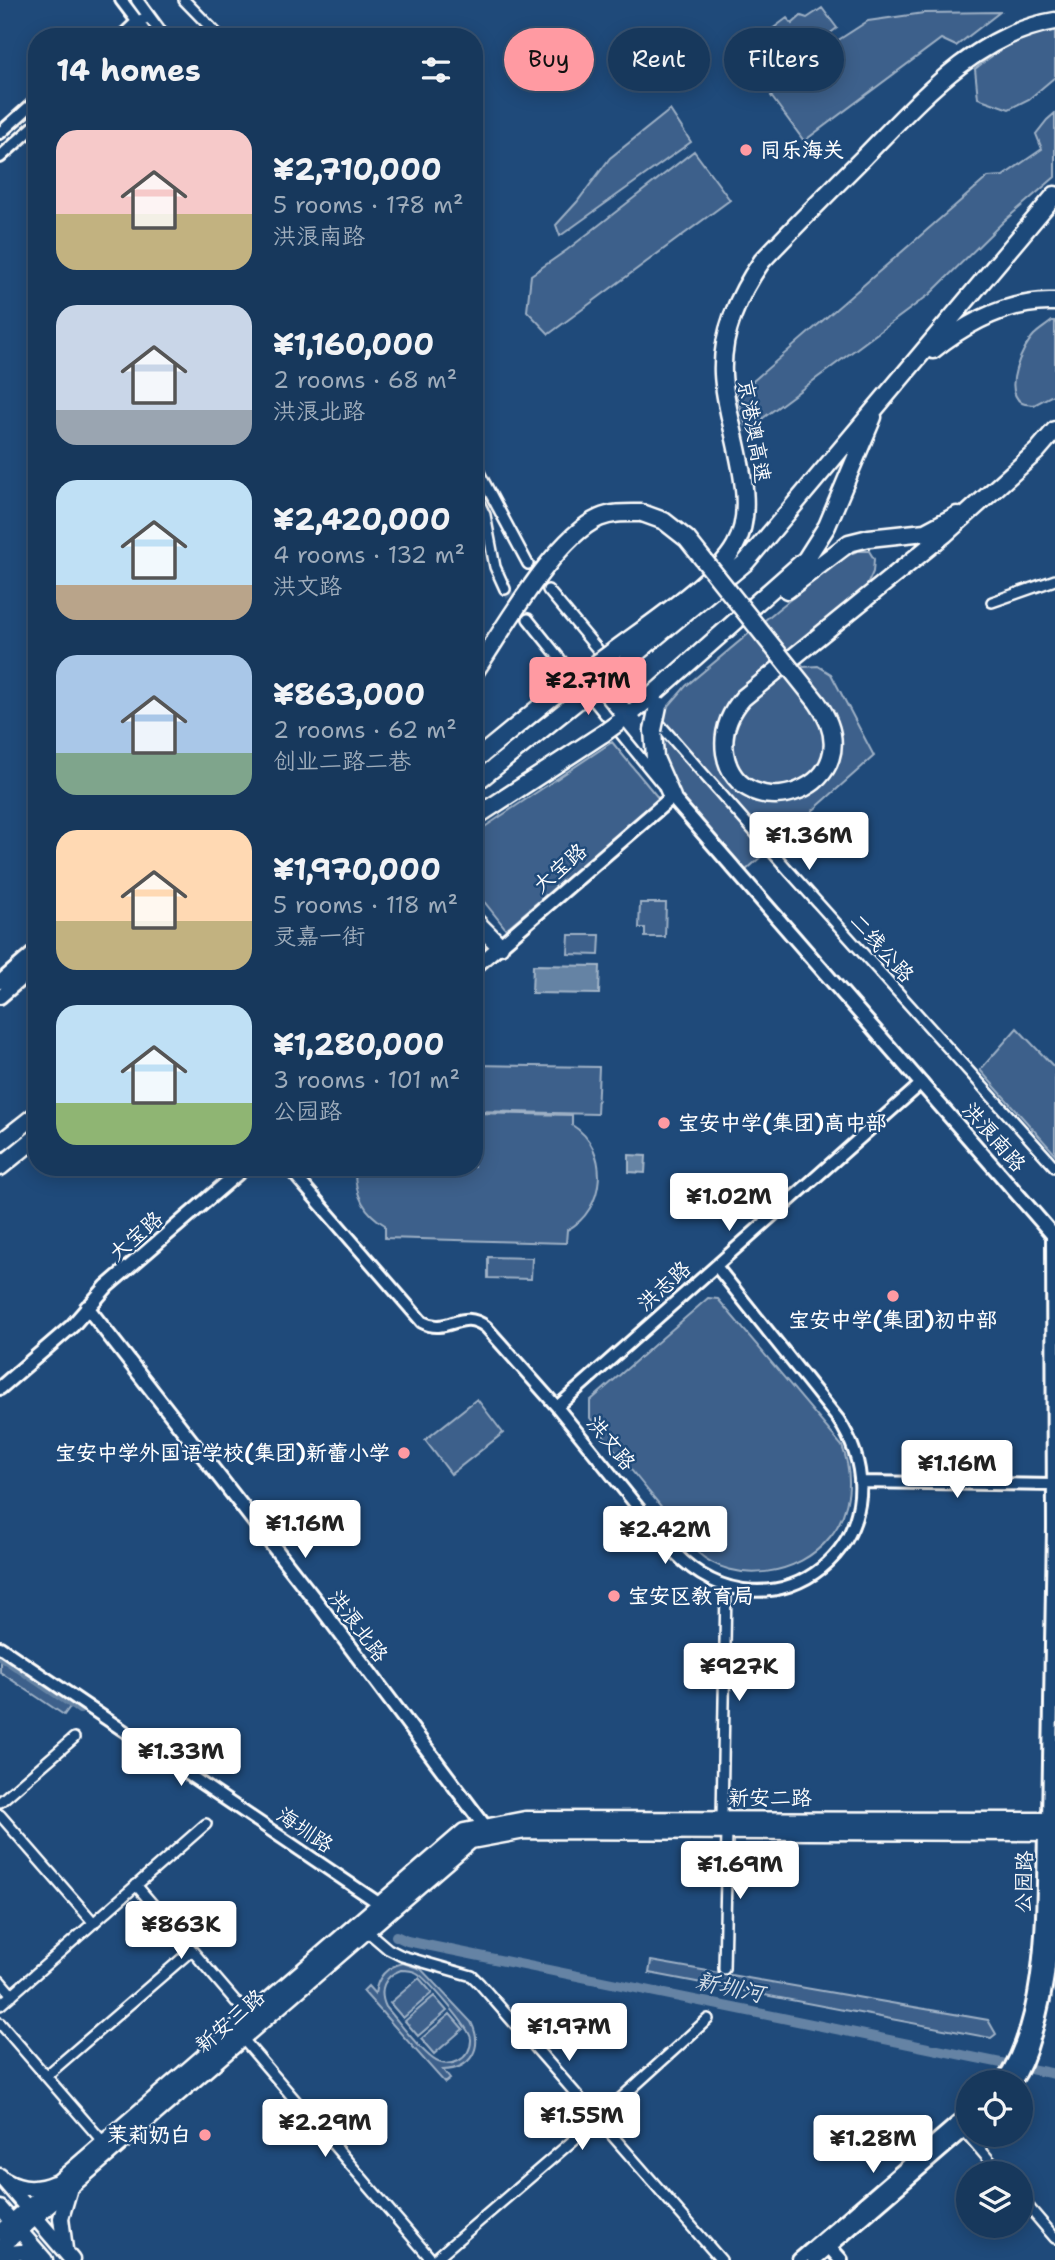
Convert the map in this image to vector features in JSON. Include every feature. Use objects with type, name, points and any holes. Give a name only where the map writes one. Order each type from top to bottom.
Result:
[{"type":"highway","name":"京港澳高速","points":[[616,659],[702,583],[735,547],[741,533],[744,508],[742,475],[725,390],[724,351],[738,301],[755,272],[782,239],[926,94],[965,61],[1016,32],[1055,21]]},
{"type":"highway","name":"京港澳高速","points":[[616,659],[746,562],[1055,195]]},
{"type":"highway","points":[[897,381],[957,331],[977,319],[1018,306],[1055,302]]},
{"type":"highway","points":[[672,797],[654,758],[653,703],[806,559],[827,526],[883,397]]},
{"type":"highway","points":[[943,522],[1055,417]]},
{"type":"highway","points":[[483,660],[545,568],[567,542],[588,524],[600,517],[614,514],[642,513],[664,521],[687,539],[786,663],[817,702],[828,722],[833,743],[828,764],[816,780],[797,793],[779,795],[756,791],[738,779],[726,760],[724,739],[729,718],[743,698],[786,663],[945,534],[1037,451],[1055,430]]},
{"type":"highway","points":[[483,812],[634,711],[653,703],[841,546],[858,540],[925,532],[978,505]]},
{"type":"highway","points":[[483,754],[583,673],[616,659]]},
{"type":"highway","points":[[483,777],[593,688],[616,659]]},
{"type":"highway","points":[[483,929],[500,946]]},
{"type":"highway","points":[[0,1143],[28,1121]]},
{"type":"highway","points":[[0,1167],[28,1144]]},
{"type":"main road","name":"大宝路","points":[[483,960],[672,797]]},
{"type":"main road","name":"洪浪南路","points":[[672,797],[1053,1235],[1052,1828]]},
{"type":"main road","points":[[0,982],[28,958]]},
{"type":"main road","points":[[0,997],[28,973]]},
{"type":"main road","name":"大宝路","points":[[0,1388],[72,1326],[107,1286],[235,1176]]},
{"type":"main road","name":"大宝路","points":[[0,1377],[68,1319],[87,1307]]},
{"type":"main road","name":"洪浪北路","points":[[87,1307],[319,1605],[489,1832]]},
{"type":"main road","name":"新安二路","points":[[489,1832],[725,1825],[1052,1828]]},
{"type":"main road","name":"公园路","points":[[1015,2070],[1023,2054],[1041,1962],[1052,1828]]},
{"type":"main road","name":"新安三路","points":[[66,2183],[104,2143],[464,1831],[489,1832]]},
{"type":"main road","name":"新安三路","points":[[0,2248],[16,2226],[66,2183],[242,2038],[471,1841],[489,1832]]},
{"type":"main road","points":[[799,2260],[826,2243],[956,2135]]},
{"type":"main road","points":[[1,2177],[30,2189],[66,2183],[61,2218],[69,2256]]},
{"type":"main road","points":[[1,2177],[69,2256]]},
{"type":"main road","points":[[0,2208],[43,2260]]},
{"type":"main road","name":"新安三路","points":[[0,2232],[16,2226]]},
{"type":"main road","points":[[814,2260],[826,2243]]},
{"type":"main road","points":[[826,2243],[841,2260]]},
{"type":"main road","points":[[0,2254],[21,2252],[43,2260]]},
{"type":"street","points":[[121,0],[143,28]]},
{"type":"street","points":[[137,0],[158,28]]},
{"type":"street","points":[[184,0],[211,28]]},
{"type":"street","points":[[144,28],[150,16]]},
{"type":"street","points":[[0,134],[28,108]]},
{"type":"street","points":[[0,157],[28,132]]},
{"type":"street","points":[[483,480],[528,564]]},
{"type":"street","points":[[483,511],[495,567],[505,589]]},
{"type":"street","points":[[992,602],[1055,580]]},
{"type":"street","name":"二线公路","points":[[548,590],[660,725],[1055,1167]]},
{"type":"street","name":"洪浪南路","points":[[528,619],[672,797]]},
{"type":"street","name":"洪志路","points":[[557,1407],[922,1083]]},
{"type":"street","name":"洪文路","points":[[296,1176],[422,1322],[437,1328],[466,1318],[480,1322],[557,1407],[687,1566],[703,1578],[726,1587],[759,1592],[779,1589],[814,1574],[829,1562],[852,1530],[858,1511],[861,1482],[856,1453],[849,1435],[838,1419],[716,1266]]},
{"type":"street","points":[[861,1482],[1054,1485]]},
{"type":"street","points":[[724,1969],[726,1587]]},
{"type":"street","name":"海圳路","points":[[0,1647],[380,1904]]},
{"type":"street","points":[[0,1802],[74,1738]]},
{"type":"street","points":[[0,1815],[94,1923]]},
{"type":"street","points":[[0,2005],[206,1824]]},
{"type":"street","points":[[136,1885],[249,2017]]},
{"type":"street","points":[[367,1931],[388,1949],[402,1956],[472,1976],[721,2260]]},
{"type":"street","points":[[46,2076],[192,1950]]},
{"type":"street","points":[[0,1981],[12,1995]]},
{"type":"street","points":[[242,2038],[433,2260],[598,2119],[708,2020]]},
{"type":"street","points":[[0,2024],[104,2143]]},
{"type":"street","points":[[1033,2212],[1055,2238]]},
{"type":"shaded area","points":[[822,8],[837,28],[773,28],[787,18],[792,24],[801,16],[807,18]]},
{"type":"shaded area","points":[[1000,12],[956,46],[941,39],[804,141],[771,96],[777,91],[844,91],[844,36],[868,21],[924,13]]},
{"type":"shaded area","points":[[1055,28],[1055,77],[1029,99],[1009,109],[978,98],[975,69],[1012,43]]},
{"type":"shaded area","points":[[670,110],[691,142],[560,236],[556,225],[610,158]]},
{"type":"shaded area","points":[[1055,113],[1055,177],[1004,221],[930,294],[747,430],[737,395],[988,177],[1003,176],[1042,149],[1036,134]]},
{"type":"shaded area","points":[[694,151],[730,200],[549,334],[527,311],[531,275]]},
{"type":"shaded area","points":[[1055,321],[1055,394],[1034,405],[1024,404],[1016,397],[1014,389],[1016,369],[1029,341]]},
{"type":"shaded area","points":[[857,551],[869,551],[874,559],[873,572],[864,592],[794,654],[804,667],[818,666],[831,674],[874,756],[745,871],[674,793],[658,755],[667,708],[686,686],[777,610],[844,557]]},
{"type":"shaded area","points":[[612,742],[659,799],[506,929],[483,900],[483,828]]},
{"type":"shaded area","points":[[640,903],[666,903],[665,937],[645,937],[645,928],[639,928]]},
{"type":"shaded area","points":[[569,935],[600,935],[599,955],[568,954]]},
{"type":"shaded area","points":[[533,965],[600,966],[599,994],[532,993]]},
{"type":"shaded area","points":[[1017,1028],[1055,1068],[1055,1154],[980,1070]]},
{"type":"shaded area","points":[[483,1065],[599,1067],[597,1114],[483,1111]]},
{"type":"shaded area","points":[[483,1113],[572,1115],[572,1125],[585,1136],[593,1149],[598,1163],[599,1179],[590,1209],[580,1221],[567,1230],[566,1243],[385,1238],[385,1225],[365,1208],[356,1176],[483,1176]]},
{"type":"shaded area","points":[[629,1155],[646,1156],[645,1173],[629,1172]]},
{"type":"shaded area","points":[[488,1257],[532,1258],[531,1279],[488,1278]]},
{"type":"shaded area","points":[[708,1298],[718,1299],[842,1446],[846,1458],[848,1493],[837,1527],[817,1550],[784,1568],[766,1572],[729,1569],[712,1563],[697,1552],[590,1418],[590,1401]]},
{"type":"shaded area","points":[[477,1399],[503,1433],[451,1474],[425,1440]]},
{"type":"shaded area","points":[[0,1644],[78,1696],[64,1715],[0,1672]]},
{"type":"shaded area","points":[[651,1961],[988,2020],[996,2034],[991,2038],[649,1973]]},
{"type":"shaded area","points":[[403,1963],[421,1969],[471,2022],[475,2031],[475,2048],[472,2055],[461,2066],[443,2070],[450,2079],[445,2083],[363,1991],[368,1986],[375,1994],[383,1974]],"holes":[[[401,1970],[413,1971],[422,1977],[464,2025],[471,2039],[464,2057],[446,2064],[433,2059],[386,2007],[384,1984],[390,1976]]]},
{"type":"shaded area","points":[[419,1978],[432,1993],[403,2018],[390,2003]]},
{"type":"shaded area","points":[[434,1996],[447,2011],[418,2036],[405,2021]]},
{"type":"shaded area","points":[[450,2014],[463,2029],[434,2054],[421,2039]]},
{"type":"waterway","points":[[0,1655],[80,1709]]},
{"type":"waterway","name":"新圳河","points":[[396,1936],[407,1941],[1055,2074]]},
{"type":"tunnel","points":[[505,589],[528,619]]},
{"type":"place","name":"同乐海关","points":[[746,150]]},
{"type":"place","name":"宝安中学(集团)高中部","points":[[664,1123]]},
{"type":"place","name":"宝安中学(集团)初中部","points":[[893,1296]]},
{"type":"place","name":"宝安中学外国语学校(集团)新蕾小学","points":[[404,1453]]},
{"type":"place","name":"宝安区教育局","points":[[614,1596]]},
{"type":"place","name":"茉莉奶白","points":[[205,2135]]}]
